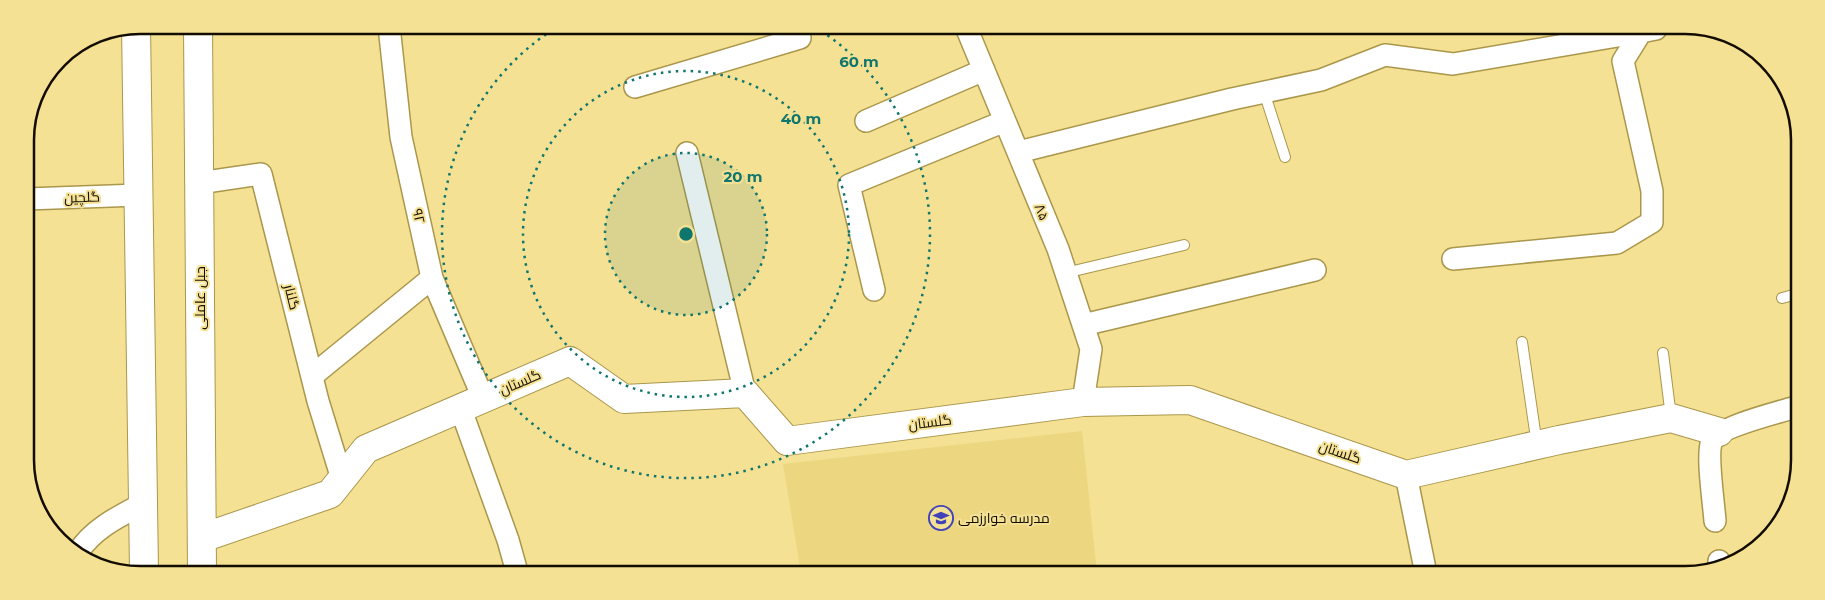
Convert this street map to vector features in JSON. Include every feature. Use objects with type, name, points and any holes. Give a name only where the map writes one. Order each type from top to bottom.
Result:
[{"type":"street","points":[[136,34],[144,566]]},
{"type":"street","name":"جبل عاملی","points":[[198,34],[202,566]]},
{"type":"street","name":"۹۲","points":[[390,34],[401,136],[432,278],[471,403],[514,566]]},
{"type":"street","points":[[635,87],[800,38],[798,34]]},
{"type":"street","name":"۸۵","points":[[969,34],[1058,249],[1091,349],[1082,402]]},
{"type":"street","points":[[1018,152],[1264,92],[1321,80],[1385,55],[1453,64],[1608,34]]},
{"type":"street","points":[[1453,259],[1617,243],[1652,222],[1652,190],[1623,61],[1646,34]]},
{"type":"street","points":[[866,121],[984,70]]},
{"type":"street","points":[[874,290],[848,185],[1005,121]]},
{"type":"street","points":[[687,153],[745,393]]},
{"type":"street","name":"گلنار","points":[[199,183],[262,174],[318,401],[342,479]]},
{"type":"street","name":"گلچین","points":[[34,199],[139,195]]},
{"type":"street","points":[[1083,325],[1315,270]]},
{"type":"street","points":[[312,376],[432,278]]},
{"type":"street","name":"گلستان","points":[[202,538],[330,494],[366,449],[570,361],[624,399],[745,393],[787,441],[1082,402],[1190,400],[1406,475]]},
{"type":"street","points":[[1716,521],[1710,454],[1712,440],[1719,432],[1791,410]]},
{"type":"street","points":[[1424,566],[1406,475],[1537,445],[1671,418],[1719,432]]},
{"type":"street","points":[[81,548],[107,522],[144,503]]},
{"type":"lane","points":[[1264,92],[1285,157]]},
{"type":"lane","points":[[1066,273],[1184,245]]},
{"type":"lane","points":[[1782,298],[1791,296]]},
{"type":"lane","points":[[1522,342],[1537,445]]},
{"type":"lane","points":[[1664,353],[1671,418]]},
{"type":"shaded area","name":"مدرسه خوارزمی","points":[[1082,431],[1096,566],[800,566],[783,464]]},
{"type":"place","name":"مدرسه خوارزمی","points":[[941,518]]}]
